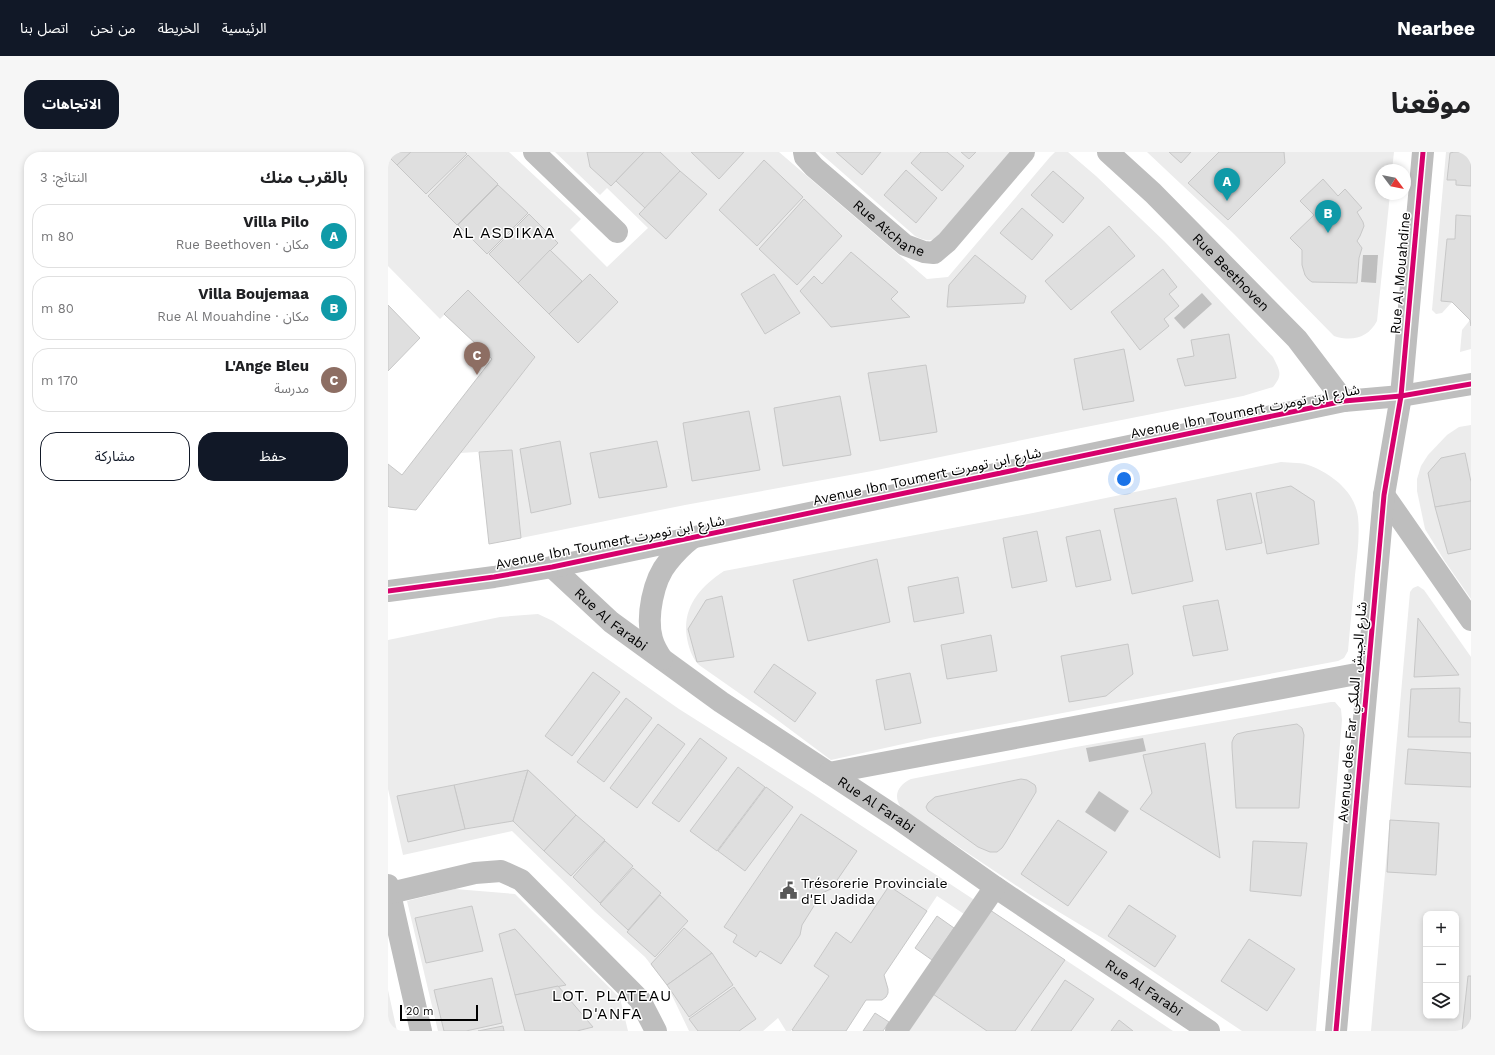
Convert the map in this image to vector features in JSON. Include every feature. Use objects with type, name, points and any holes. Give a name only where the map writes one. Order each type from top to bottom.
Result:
[{"type":"street","points":[[534,152],[617,232]]},
{"type":"street","name":"Rue Atchane","points":[[804,152],[805,157],[814,167],[905,245],[924,252],[934,252],[947,242],[1024,152]]},
{"type":"street","name":"Rue Beethoven","points":[[1108,152],[1153,193],[1296,339],[1344,400]]},
{"type":"street","name":"Rue Al Mouahdine","points":[[1401,396],[1423,152]]},
{"type":"street","name":"Avenue Ibn Toumert شارع ابن تومرت","points":[[388,591],[494,577],[552,567],[1344,400],[1401,396],[1471,384]]},
{"type":"street","name":"Avenue des Far شارع الجيش الملكي","points":[[1336,1031],[1384,495],[1401,396]]},
{"type":"street","points":[[1384,495],[1471,620]]},
{"type":"street","points":[[662,659],[652,640],[650,625],[652,602],[658,579],[667,563],[680,548],[693,538]]},
{"type":"street","name":"Rue Al Farabi","points":[[552,567],[611,622],[721,702],[896,818],[995,887],[1209,1031]]},
{"type":"street","points":[[829,773],[1367,672]]},
{"type":"street","points":[[421,1031],[389,889],[475,873],[501,871],[521,880],[640,1000],[656,1031]]},
{"type":"street","points":[[896,1031],[995,887]]},
{"type":"shaded area","points":[[388,152],[509,152],[581,219],[570,230],[607,267],[648,228],[607,188],[600,195],[555,152],[779,152],[927,279],[948,277],[1050,157],[1055,152],[1068,152],[1096,176],[1164,241],[1273,357],[1279,369],[1279,376],[1273,387],[1243,396],[872,471],[685,505],[521,538],[512,450],[460,453],[535,357],[468,291],[440,319],[388,266]]},
{"type":"shaded area","points":[[819,152],[1013,152],[937,238],[928,240],[915,236]]},
{"type":"shaded area","points":[[1147,152],[1394,152],[1393,164],[1375,164],[1375,200],[1389,200],[1377,321],[1364,335],[1347,339],[1334,336],[1234,234]]},
{"type":"shaded area","points":[[1446,152],[1471,152],[1471,349],[1460,352],[1462,330],[1470,320],[1452,302],[1442,313],[1436,314],[1432,310]]},
{"type":"shaded area","points":[[1363,255],[1378,255],[1376,283],[1361,282]]},
{"type":"shaded area","points":[[1202,293],[1212,304],[1184,329],[1174,318]]},
{"type":"shaded area","points":[[1471,425],[1471,599],[1425,529],[1417,491],[1417,479],[1421,466],[1428,455],[1447,435],[1459,427]]},
{"type":"shaded area","points":[[1281,462],[1308,465],[1327,474],[1348,492],[1356,508],[1359,524],[1348,651],[1344,658],[1338,661],[930,738],[831,760],[699,665],[693,658],[688,643],[686,631],[687,620],[693,601],[706,585],[724,571],[1033,513]]},
{"type":"shaded area","points":[[1418,586],[1424,590],[1471,657],[1471,1031],[1371,1031],[1410,592],[1413,588]]},
{"type":"shaded area","points":[[538,614],[553,621],[679,709],[810,792],[979,903],[970,918],[937,896],[927,911],[889,886],[851,943],[836,933],[814,966],[829,976],[791,1031],[786,1031],[778,1018],[763,1031],[689,1031],[667,985],[645,957],[595,912],[512,831],[403,855],[388,789],[388,640],[500,617]]},
{"type":"shaded area","points":[[1335,702],[1341,709],[1342,720],[1316,1031],[1242,1031],[1104,939],[1029,894],[902,809],[897,800],[898,791],[900,788],[906,781],[911,779],[1076,747]]},
{"type":"shaded area","points":[[1143,738],[1146,751],[1089,762],[1086,748]]},
{"type":"shaded area","points":[[1099,791],[1129,811],[1115,832],[1085,812]]},
{"type":"shaded area","points":[[455,889],[515,894],[620,998],[628,1031],[438,1031],[407,901]]},
{"type":"shaded area","points":[[987,908],[1173,1031],[903,1031]]},
{"type":"shaded area","points":[[388,990],[397,1031],[388,1031]]},
{"type":"building","points":[[388,152],[411,152],[397,165],[388,156]]},
{"type":"building","points":[[411,152],[465,152],[467,154],[426,194],[397,165]]},
{"type":"building","points":[[587,152],[644,152],[611,186],[590,167]]},
{"type":"building","points":[[644,152],[660,152],[680,171],[645,208],[616,181]]},
{"type":"building","points":[[691,152],[744,152],[719,179]]},
{"type":"building","points":[[836,152],[881,152],[862,175]]},
{"type":"building","points":[[921,152],[947,152],[964,166],[942,191],[911,163]]},
{"type":"building","points":[[961,152],[976,152],[969,159]]},
{"type":"building","points":[[1169,152],[1191,152],[1181,163]]},
{"type":"building","points":[[1219,152],[1284,152],[1285,163],[1228,220],[1188,183]]},
{"type":"building","points":[[1471,152],[1471,186],[1456,185],[1456,180],[1447,180],[1450,153]]},
{"type":"building","points":[[468,155],[498,184],[457,225],[428,196]]},
{"type":"building","points":[[764,160],[803,197],[757,246],[719,210]]},
{"type":"building","points":[[906,170],[937,198],[916,223],[884,195]]},
{"type":"building","points":[[680,171],[707,194],[666,239],[639,214]]},
{"type":"building","points":[[1053,171],[1084,198],[1063,223],[1031,195]]},
{"type":"building","points":[[1323,179],[1338,196],[1345,189],[1362,208],[1357,212],[1364,226],[1357,241],[1362,248],[1359,258],[1357,283],[1312,282],[1305,275],[1302,265],[1302,250],[1290,238],[1314,215],[1300,201]]},
{"type":"building","points":[[498,185],[528,213],[487,254],[458,225]]},
{"type":"building","points":[[804,199],[842,236],[797,285],[759,249]]},
{"type":"building","points":[[1022,208],[1053,235],[1032,260],[1000,233]]},
{"type":"building","points":[[529,214],[558,243],[518,283],[489,254]]},
{"type":"building","points":[[1456,215],[1471,216],[1471,326],[1470,320],[1452,302],[1441,301],[1447,239],[1455,239]]},
{"type":"building","points":[[1109,226],[1135,256],[1071,310],[1045,281]]},
{"type":"building","points":[[550,250],[582,281],[549,314],[518,283]]},
{"type":"building","points":[[851,252],[898,292],[891,299],[910,317],[831,327],[800,291],[814,276],[822,284]]},
{"type":"building","points":[[975,255],[1026,296],[1024,303],[947,307],[949,285]]},
{"type":"building","points":[[1163,269],[1177,287],[1169,294],[1179,306],[1164,319],[1169,326],[1140,350],[1111,312]]},
{"type":"building","points":[[590,274],[618,302],[578,343],[549,314]]},
{"type":"building","points":[[774,274],[800,313],[765,334],[741,294]]},
{"type":"building","points":[[468,290],[535,357],[416,510],[389,507],[388,464],[402,475],[492,359],[444,314]]},
{"type":"building","points":[[388,305],[420,338],[388,371]]},
{"type":"building","points":[[1229,334],[1236,378],[1185,386],[1177,359],[1194,356],[1191,340]]},
{"type":"building","points":[[1124,349],[1134,401],[1083,410],[1074,359]]},
{"type":"building","points":[[926,365],[937,432],[880,441],[868,373]]},
{"type":"building","points":[[840,396],[851,455],[783,466],[774,408]]},
{"type":"building","points":[[749,411],[760,470],[692,481],[683,423]]},
{"type":"building","points":[[560,441],[571,504],[531,513],[520,449]]},
{"type":"building","points":[[657,441],[667,487],[599,498],[590,453]]},
{"type":"building","points":[[512,450],[521,538],[489,544],[479,452]]},
{"type":"building","points":[[1465,453],[1471,482],[1471,501],[1435,507],[1428,473],[1441,458]]},
{"type":"building","points":[[1291,486],[1314,501],[1319,544],[1267,554],[1256,493]]},
{"type":"building","points":[[1251,493],[1262,543],[1226,550],[1217,500]]},
{"type":"building","points":[[1176,498],[1193,581],[1132,594],[1114,509]]},
{"type":"building","points":[[1471,501],[1471,549],[1448,554],[1435,507]]},
{"type":"building","points":[[1100,530],[1111,580],[1076,587],[1066,537]]},
{"type":"building","points":[[1037,531],[1047,581],[1012,588],[1003,538]]},
{"type":"building","points":[[877,559],[890,622],[808,641],[793,580]]},
{"type":"building","points":[[958,577],[964,613],[914,622],[908,587]]},
{"type":"building","points":[[722,596],[734,657],[697,662],[688,629],[706,600]]},
{"type":"building","points":[[1218,600],[1228,650],[1193,656],[1183,606]]},
{"type":"building","points":[[1418,618],[1459,675],[1414,677]]},
{"type":"building","points":[[991,635],[997,671],[947,679],[941,645]]},
{"type":"building","points":[[1128,644],[1133,674],[1106,696],[1069,702],[1061,656]]},
{"type":"building","points":[[774,664],[816,693],[795,722],[754,692]]},
{"type":"building","points":[[593,672],[620,692],[572,756],[545,736]]},
{"type":"building","points":[[910,673],[921,723],[885,730],[876,680]]},
{"type":"building","points":[[1460,688],[1459,722],[1471,723],[1471,737],[1408,737],[1411,689]]},
{"type":"building","points":[[626,698],[652,718],[604,782],[577,762]]},
{"type":"building","points":[[658,724],[685,744],[637,808],[610,788]]},
{"type":"building","points":[[1297,724],[1302,728],[1304,735],[1299,808],[1236,808],[1232,748],[1234,737],[1237,734],[1245,732]]},
{"type":"building","points":[[700,738],[727,758],[679,822],[652,803]]},
{"type":"building","points":[[1205,743],[1220,858],[1140,809],[1152,793],[1143,755]]},
{"type":"building","points":[[1408,749],[1471,753],[1471,787],[1405,784]]},
{"type":"building","points":[[738,767],[765,787],[717,851],[690,831]]},
{"type":"building","points":[[528,770],[513,821],[465,829],[454,785]]},
{"type":"building","points":[[528,770],[576,815],[544,851],[513,821]]},
{"type":"building","points":[[1021,779],[1027,780],[1035,785],[1036,792],[1006,842],[997,852],[990,852],[978,847],[928,811],[926,807],[935,797]]},
{"type":"building","points":[[454,785],[465,829],[408,842],[397,796]]},
{"type":"building","points":[[766,787],[793,807],[745,871],[718,851]]},
{"type":"building","name":"Trésorerie Provinciale d'El Jadida","points":[[801,814],[857,851],[831,889],[822,893],[802,925],[800,935],[781,964],[760,951],[756,957],[733,942],[737,935],[724,927]]},
{"type":"building","points":[[576,815],[605,840],[571,876],[544,851]]},
{"type":"building","points":[[1058,820],[1107,852],[1068,906],[1021,874]]},
{"type":"building","points":[[1390,820],[1439,823],[1436,875],[1387,872]]},
{"type":"building","points":[[605,841],[633,866],[600,903],[573,877]]},
{"type":"building","points":[[1253,841],[1307,843],[1301,896],[1250,891]]},
{"type":"building","points":[[633,868],[661,893],[628,930],[600,904]]},
{"type":"building","points":[[889,886],[927,911],[884,975],[888,989],[886,997],[882,1000],[866,1000],[846,1031],[792,1030],[829,976],[814,966],[836,932],[851,943]]},
{"type":"building","points":[[660,895],[688,921],[655,957],[627,932]]},
{"type":"building","points":[[1129,905],[1176,936],[1155,967],[1108,936]]},
{"type":"building","points":[[472,906],[483,951],[426,963],[415,918]]},
{"type":"building","points":[[987,908],[1065,960],[1015,1031],[987,1031],[930,992]]},
{"type":"building","points":[[937,916],[954,928],[932,960],[915,948]]},
{"type":"building","points":[[684,928],[712,953],[667,985],[651,964]]},
{"type":"building","points":[[515,929],[566,985],[515,995],[499,934]]},
{"type":"building","points":[[1249,939],[1295,969],[1267,1011],[1221,981]]},
{"type":"building","points":[[712,953],[733,985],[689,1017],[667,985]]},
{"type":"building","points":[[1468,976],[1471,976],[1471,1031],[1462,1031]]},
{"type":"building","points":[[492,978],[502,1023],[466,1031],[444,1031],[434,990]]},
{"type":"building","points":[[1065,980],[1094,999],[1071,1031],[1031,1031]]},
{"type":"building","points":[[558,986],[593,1027],[577,1031],[525,1031],[515,995]]},
{"type":"building","points":[[734,987],[756,1019],[739,1031],[698,1031],[689,1019]]},
{"type":"building","points":[[875,1013],[889,1022],[883,1031],[863,1031]]},
{"type":"building","points":[[1119,1020],[1133,1031],[1111,1031]]},
{"type":"building","points":[[503,1026],[504,1031],[478,1031]]},
{"type":"cycle path","points":[[1336,1031],[1384,495],[1401,396],[1423,152]]},
{"type":"cycle path","points":[[388,591],[494,577],[552,567],[1344,401],[1401,396],[1471,384]]},
{"type":"place","name":"Villa Pilo","points":[[1227,201]]},
{"type":"place","name":"Villa Boujemaa","points":[[1328,233]]},
{"type":"place","name":"L'Ange Bleu","points":[[477,375]]},
{"type":"place","name":"Trésorerie Provinciale d'El Jadida","points":[[788,891]]},
{"type":"district","name":"AL ASDIKAA","points":[[504,232]]},
{"type":"district","name":"LOT. PLATEAU D'ANFA","points":[[612,1004]]}]
